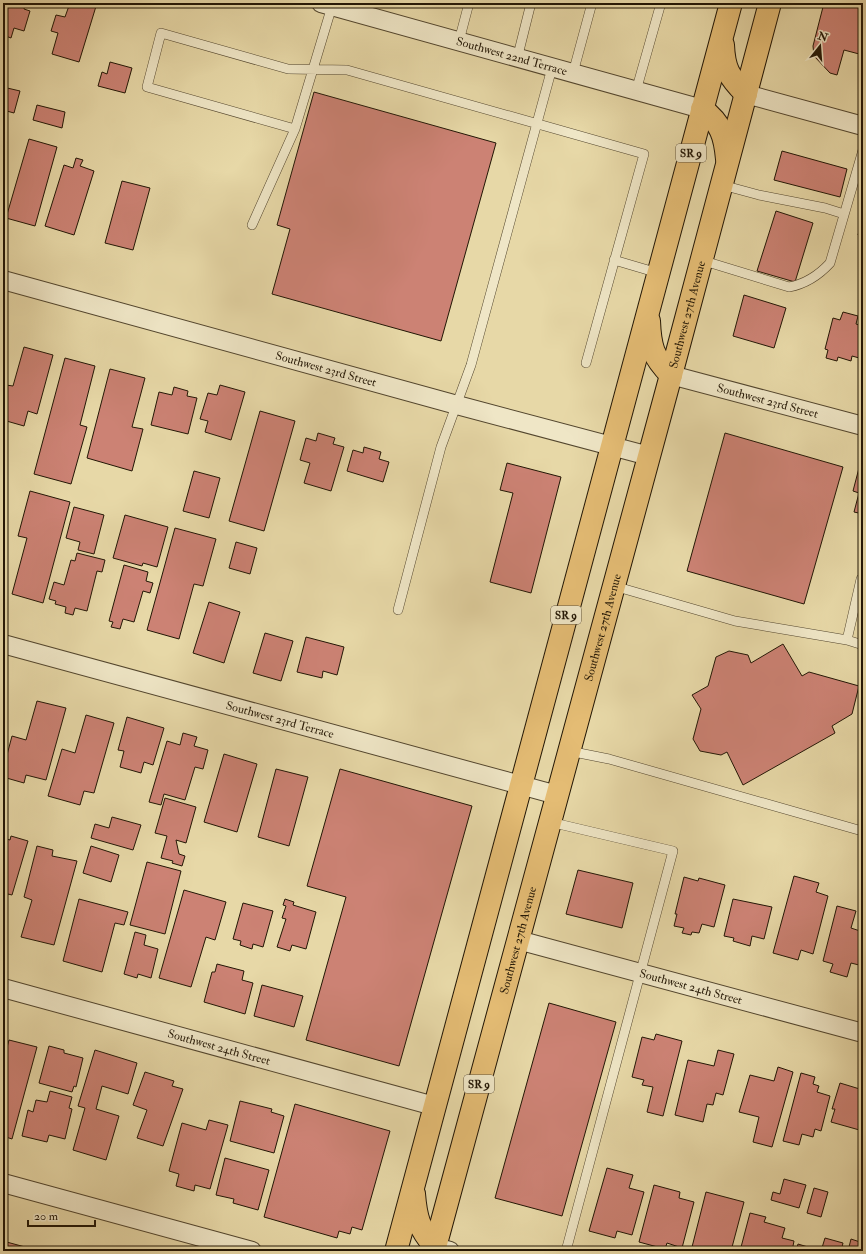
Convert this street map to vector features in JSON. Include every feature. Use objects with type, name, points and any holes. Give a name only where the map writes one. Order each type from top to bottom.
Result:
[{"type":"highway","name":"SR 9","points":[[396,1251],[413,1183],[731,3]]},
{"type":"highway","name":"Southwest 27th Avenue","points":[[440,1250],[518,940],[728,164],[770,3]]},
{"type":"highway","points":[[723,34],[724,60],[728,74],[746,94]]},
{"type":"highway","points":[[702,109],[713,117],[720,129],[726,143],[728,164]]},
{"type":"highway","points":[[648,311],[650,339],[654,353],[661,365],[671,375]]},
{"type":"highway","points":[[413,1183],[419,1224],[425,1235],[440,1250]]},
{"type":"street","name":"Southwest 22nd Terrace","points":[[327,5],[702,109]]},
{"type":"street","points":[[746,94],[863,126]]},
{"type":"street","name":"Southwest 23rd Street","points":[[3,280],[456,405],[649,456]]},
{"type":"street","name":"Southwest 23rd Street","points":[[671,375],[863,426]]},
{"type":"street","name":"Southwest 23rd Terrace","points":[[3,644],[557,795]]},
{"type":"street","name":"Southwest 24th Street","points":[[518,940],[863,1033]]},
{"type":"street","name":"Southwest 24th Street","points":[[3,988],[434,1106]]},
{"type":"street","points":[[3,1183],[252,1251]]},
{"type":"lane","points":[[459,41],[469,3]]},
{"type":"lane","points":[[517,58],[531,3]]},
{"type":"lane","points":[[573,74],[592,3]]},
{"type":"lane","points":[[636,91],[661,3]]},
{"type":"lane","points":[[252,225],[295,129],[313,69],[327,5]]},
{"type":"lane","points":[[295,129],[147,87],[161,33],[288,69],[347,70],[644,154],[586,363]]},
{"type":"lane","points":[[398,610],[442,447],[471,365],[552,68]]},
{"type":"lane","points":[[701,260],[789,287],[800,285],[823,271],[830,263],[863,150]]},
{"type":"lane","points":[[722,185],[758,195],[825,208],[844,214]]},
{"type":"lane","points":[[614,260],[658,273]]},
{"type":"lane","points":[[847,640],[861,579],[863,578]]},
{"type":"lane","points":[[614,586],[735,621],[847,640],[863,645]]},
{"type":"lane","points":[[569,751],[609,759],[863,830]]},
{"type":"lane","points":[[550,822],[673,851],[566,1251]]},
{"type":"building","points":[[3,3],[25,3],[24,9],[30,11],[24,31],[14,28],[11,38],[3,35]]},
{"type":"building","points":[[70,3],[97,3],[79,62],[52,54],[58,33],[51,31],[56,15],[65,17]]},
{"type":"building","points":[[824,3],[863,3],[863,55],[844,50],[837,75],[830,73],[814,56],[813,46]]},
{"type":"building","points":[[110,62],[132,68],[125,93],[98,86],[102,72],[107,74]]},
{"type":"building","points":[[3,87],[20,91],[14,113],[3,110]]},
{"type":"building","points":[[314,92],[496,143],[441,341],[272,294],[290,229],[277,225]]},
{"type":"building","points":[[37,105],[65,112],[62,128],[33,120]]},
{"type":"building","points":[[29,139],[57,147],[35,226],[6,218]]},
{"type":"building","points":[[782,151],[847,169],[840,197],[774,180]]},
{"type":"building","points":[[76,158],[83,160],[80,166],[94,171],[74,235],[45,226],[64,165],[73,168]]},
{"type":"building","points":[[122,181],[150,188],[133,250],[105,243]]},
{"type":"building","points":[[776,211],[813,223],[795,282],[757,271]]},
{"type":"building","points":[[863,217],[863,236],[858,235]]},
{"type":"building","points":[[744,295],[786,308],[774,348],[733,336]]},
{"type":"building","points":[[843,312],[858,316],[856,324],[863,326],[863,359],[852,356],[851,361],[838,357],[837,361],[826,358],[828,350],[825,349],[833,318],[840,320]]},
{"type":"building","points":[[24,347],[53,355],[37,414],[28,411],[24,426],[3,420],[3,395],[6,385],[13,386]]},
{"type":"building","points":[[65,358],[95,366],[80,425],[87,427],[71,484],[34,474]]},
{"type":"building","points":[[110,369],[145,378],[132,427],[143,429],[132,471],[87,458]]},
{"type":"building","points":[[220,385],[245,392],[231,440],[205,432],[208,421],[200,419],[208,393],[217,395]]},
{"type":"building","points":[[174,387],[188,391],[187,396],[197,398],[188,434],[151,425],[159,392],[172,395]]},
{"type":"building","points":[[260,411],[295,421],[264,531],[229,521]]},
{"type":"building","points":[[318,433],[335,438],[333,444],[344,447],[331,491],[304,483],[310,463],[300,460],[306,438],[316,441]]},
{"type":"building","points":[[725,433],[843,467],[804,604],[687,571]]},
{"type":"building","points":[[364,447],[381,452],[379,459],[389,462],[383,482],[347,471],[353,450],[363,453]]},
{"type":"building","points":[[507,463],[561,477],[531,593],[490,582],[513,493],[500,490]]},
{"type":"building","points":[[859,468],[863,469],[863,514],[854,512],[859,493],[853,491]]},
{"type":"building","points":[[194,471],[220,478],[209,518],[183,511]]},
{"type":"building","points":[[30,491],[70,502],[43,603],[12,594],[27,538],[18,536]]},
{"type":"building","points":[[74,507],[104,515],[94,554],[78,550],[80,542],[66,538]]},
{"type":"building","points":[[125,515],[168,527],[157,567],[143,563],[142,566],[113,558]]},
{"type":"building","points":[[175,528],[216,539],[203,586],[194,584],[179,639],[147,630]]},
{"type":"building","points":[[236,542],[257,548],[250,574],[229,568]]},
{"type":"building","points":[[77,553],[105,560],[102,572],[97,571],[87,611],[75,608],[73,615],[65,613],[66,607],[55,604],[56,601],[49,599],[54,582],[64,585],[71,560],[75,561]]},
{"type":"building","points":[[124,565],[148,572],[146,581],[153,583],[150,593],[143,591],[134,622],[123,619],[120,629],[111,627],[113,622],[109,621]]},
{"type":"building","points":[[209,602],[240,612],[224,663],[193,653]]},
{"type":"building","points":[[265,633],[293,641],[281,681],[253,673]]},
{"type":"building","points":[[306,637],[344,647],[337,675],[323,671],[322,678],[297,672]]},
{"type":"building","points":[[783,644],[802,676],[809,672],[859,686],[852,714],[832,726],[835,733],[743,785],[727,752],[721,755],[700,751],[693,739],[701,709],[692,695],[708,686],[716,657],[729,651],[748,655],[751,663]]},
{"type":"building","points":[[37,701],[66,708],[46,780],[26,775],[24,783],[3,777],[3,770],[12,736],[26,740]]},
{"type":"building","points":[[86,715],[114,723],[94,793],[84,791],[80,805],[48,796],[62,749],[75,753]]},
{"type":"building","points":[[127,717],[164,728],[153,765],[144,762],[141,773],[120,767],[124,751],[118,750]]},
{"type":"building","points":[[183,733],[197,737],[194,746],[208,750],[203,769],[195,767],[185,800],[164,794],[161,805],[149,802],[167,741],[180,745]]},
{"type":"building","points":[[224,754],[257,764],[237,832],[204,822]]},
{"type":"building","points":[[276,769],[308,777],[289,846],[258,837]]},
{"type":"building","points":[[340,769],[472,806],[399,1066],[306,1040],[346,897],[307,886]]},
{"type":"building","points":[[165,798],[196,807],[186,843],[176,840],[179,854],[185,856],[182,866],[172,863],[173,861],[161,858],[167,836],[155,833]]},
{"type":"building","points":[[112,817],[141,825],[133,850],[91,838],[95,824],[109,828]]},
{"type":"building","points":[[11,836],[28,841],[12,895],[8,894],[3,912],[3,838],[10,840]]},
{"type":"building","points":[[37,846],[53,850],[52,856],[77,861],[54,945],[21,937],[32,900],[24,897]]},
{"type":"building","points":[[91,846],[119,855],[111,882],[83,873]]},
{"type":"building","points":[[147,862],[181,871],[165,934],[130,925]]},
{"type":"building","points":[[578,870],[633,883],[622,928],[566,914]]},
{"type":"building","points":[[794,876],[819,883],[816,892],[828,896],[813,954],[801,950],[798,960],[773,953]]},
{"type":"building","points":[[684,877],[698,881],[699,878],[725,885],[714,927],[702,924],[699,933],[692,932],[691,935],[682,933],[684,928],[674,926],[677,914],[675,914]]},
{"type":"building","points":[[184,890],[226,902],[215,940],[206,937],[191,987],[159,978]]},
{"type":"building","points":[[79,899],[128,912],[124,925],[115,923],[102,972],[63,961]]},
{"type":"building","points":[[285,899],[294,902],[293,905],[316,912],[306,949],[292,945],[290,951],[277,947],[286,919],[282,918],[286,906],[283,905]]},
{"type":"building","points":[[733,899],[772,907],[764,939],[752,936],[750,946],[733,941],[734,938],[724,936]]},
{"type":"building","points":[[243,903],[273,911],[263,947],[253,944],[252,949],[240,945],[241,941],[233,939]]},
{"type":"building","points":[[837,906],[856,911],[851,928],[863,932],[863,966],[851,963],[847,977],[830,972],[833,964],[823,961]]},
{"type":"building","points":[[135,932],[146,935],[144,945],[158,949],[151,978],[138,974],[137,978],[124,974]]},
{"type":"building","points":[[217,964],[244,971],[242,980],[253,983],[245,1014],[204,1002],[212,972],[215,972]]},
{"type":"building","points":[[262,985],[303,996],[294,1027],[254,1016]]},
{"type":"building","points":[[549,1003],[616,1022],[562,1216],[495,1198]]},
{"type":"building","points":[[656,1034],[682,1041],[663,1116],[647,1112],[653,1087],[642,1085],[644,1080],[632,1077],[642,1037],[654,1040]]},
{"type":"building","points":[[9,1040],[37,1047],[12,1139],[3,1136],[3,1063]]},
{"type":"building","points":[[49,1046],[64,1050],[64,1053],[83,1058],[76,1087],[74,1086],[72,1092],[39,1083]]},
{"type":"building","points":[[95,1050],[137,1063],[128,1094],[102,1086],[96,1109],[119,1116],[106,1160],[73,1150],[85,1108],[78,1106]]},
{"type":"building","points":[[718,1050],[734,1054],[723,1095],[716,1093],[713,1105],[707,1104],[703,1122],[675,1115],[688,1060],[714,1066]]},
{"type":"building","points":[[778,1067],[793,1072],[772,1147],[753,1142],[759,1117],[739,1112],[750,1075],[774,1081]]},
{"type":"building","points":[[145,1072],[174,1081],[172,1086],[183,1089],[163,1146],[137,1138],[147,1110],[133,1105]]},
{"type":"building","points":[[801,1073],[815,1077],[813,1084],[819,1086],[817,1092],[830,1096],[821,1131],[815,1129],[813,1137],[802,1134],[799,1145],[783,1141]]},
{"type":"building","points":[[840,1083],[863,1090],[863,1131],[831,1122],[835,1109],[832,1109]]},
{"type":"building","points":[[50,1091],[72,1097],[69,1108],[72,1109],[65,1139],[49,1135],[47,1142],[22,1136],[28,1110],[33,1112],[36,1100],[47,1102]]},
{"type":"building","points":[[240,1101],[272,1109],[271,1112],[284,1116],[274,1153],[230,1141]]},
{"type":"building","points":[[295,1104],[390,1131],[362,1230],[352,1227],[350,1234],[339,1231],[337,1238],[264,1217]]},
{"type":"building","points":[[209,1120],[228,1125],[210,1189],[195,1185],[194,1191],[176,1186],[179,1174],[169,1171],[182,1123],[206,1130]]},
{"type":"building","points":[[225,1158],[269,1170],[258,1210],[233,1203],[234,1199],[216,1195]]},
{"type":"building","points":[[607,1168],[633,1175],[629,1188],[644,1192],[632,1235],[617,1231],[615,1238],[589,1231]]},
{"type":"building","points":[[784,1179],[806,1185],[799,1208],[771,1200],[773,1192],[780,1194]]},
{"type":"building","points":[[654,1185],[680,1192],[679,1198],[694,1202],[682,1248],[667,1243],[665,1249],[639,1242]]},
{"type":"building","points":[[814,1188],[828,1192],[821,1217],[807,1213]]},
{"type":"building","points":[[706,1192],[744,1202],[731,1251],[691,1251]]},
{"type":"building","points":[[750,1213],[766,1217],[764,1222],[785,1228],[782,1238],[794,1241],[792,1251],[740,1251]]},
{"type":"building","points":[[825,1238],[843,1243],[841,1251],[821,1251]]},
{"type":"building","points":[[851,1239],[863,1243],[863,1251],[848,1251]]},
{"type":"building","points":[[3,1241],[36,1250],[36,1251],[3,1251]]},
{"type":"building","points":[[798,1244],[821,1251],[796,1251]]}]
